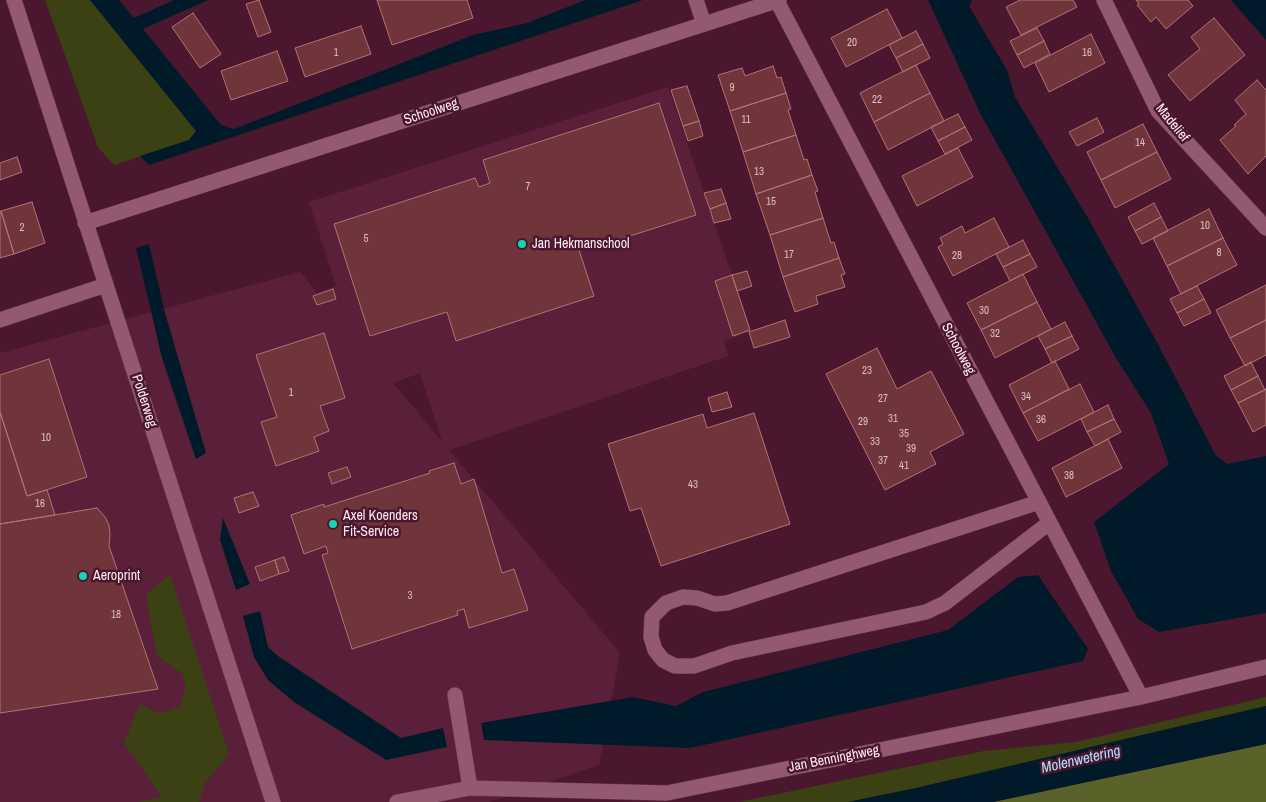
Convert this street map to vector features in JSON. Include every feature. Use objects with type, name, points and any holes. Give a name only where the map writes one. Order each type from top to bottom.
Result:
[{"type":"street","name":"Polderweg","points":[[14,0],[273,802]]},
{"type":"street","points":[[696,0],[704,24]]},
{"type":"street","name":"Schoolweg","points":[[85,223],[778,0],[1141,697]]},
{"type":"street","name":"Madelief","points":[[1104,0],[1158,111],[1266,228]]},
{"type":"street","points":[[0,320],[106,285]]},
{"type":"street","points":[[1038,502],[727,604],[715,604],[697,598],[683,597],[666,603],[652,617],[651,637],[655,650],[663,660],[675,666],[694,666],[732,653],[926,612],[945,603],[1050,523]]},
{"type":"street","name":"Jan Benninghweg","points":[[397,802],[470,788],[667,793],[1141,697],[1266,667]]},
{"type":"street","points":[[455,695],[470,788]]},
{"type":"shaded area","points":[[668,87],[751,331],[724,341],[728,356],[449,450],[620,653],[599,765],[489,802],[0,802],[0,353],[300,272],[317,293],[336,286],[309,202]],"holes":[[[420,373],[442,441],[393,383]]]},
{"type":"green space","points":[[45,0],[90,0],[196,131],[189,140],[114,165],[98,147]]},
{"type":"green space","points":[[170,574],[229,754],[205,783],[199,802],[137,802],[162,797],[124,743],[140,704],[157,713],[170,710],[181,705],[185,686],[183,674],[157,656],[146,595]]},
{"type":"green space","points":[[1266,697],[1266,706],[916,788],[848,802],[739,802],[984,751],[1076,742]]},
{"type":"green space","points":[[1266,744],[1266,802],[993,802]]},
{"type":"water","points":[[90,0],[119,0],[134,18],[174,0],[208,0],[143,29],[221,125],[234,129],[473,35],[527,23],[585,0],[643,0],[149,165],[140,156],[189,140],[196,131]]},
{"type":"water","points":[[928,0],[972,0],[969,6],[1007,70],[1015,97],[1088,218],[1159,346],[1215,454],[1227,464],[1266,456],[1266,613],[1159,632],[1138,619],[1111,571],[1094,522],[1169,464],[1151,413],[1116,358],[980,113]]},
{"type":"water","points":[[1231,0],[1266,0],[1266,40]]},
{"type":"water","points":[[149,244],[165,313],[206,453],[196,459],[162,358],[136,248]]},
{"type":"water","points":[[223,518],[250,584],[236,590],[220,540]]},
{"type":"water","points":[[1038,575],[1088,649],[1083,661],[690,748],[484,740],[481,723],[633,697],[676,706],[703,692],[948,630],[1018,577]]},
{"type":"water","points":[[260,611],[268,647],[278,656],[401,738],[443,728],[447,747],[386,760],[294,702],[268,680],[254,657],[243,616]]},
{"type":"water","name":"Molenwetering","points":[[1266,706],[1266,744],[993,802],[848,802],[916,788]]},
{"type":"building","points":[[259,0],[271,32],[258,37],[246,4]]},
{"type":"building","points":[[377,0],[467,0],[473,18],[392,45]]},
{"type":"building","points":[[1020,0],[1073,0],[1077,7],[1021,35],[1006,7]]},
{"type":"building","points":[[1136,0],[1188,0],[1193,6],[1166,29],[1156,17],[1151,22],[1137,5],[1139,4]]},
{"type":"building","points":[[887,9],[902,38],[846,67],[831,38]]},
{"type":"building","points":[[193,13],[221,54],[200,68],[172,27]]},
{"type":"building","points":[[1214,18],[1245,55],[1190,101],[1168,75],[1200,49],[1191,37]]},
{"type":"building","points":[[361,26],[371,54],[305,77],[295,48]]},
{"type":"building","points":[[1037,28],[1044,41],[1017,55],[1010,41]]},
{"type":"building","points":[[916,31],[923,44],[896,58],[889,45]]},
{"type":"building","points":[[1091,34],[1105,63],[1049,92],[1035,63]]},
{"type":"building","points":[[1044,41],[1050,54],[1024,68],[1017,55]]},
{"type":"building","points":[[923,44],[930,58],[903,72],[896,58]]},
{"type":"building","points":[[277,51],[288,81],[231,100],[221,71]]},
{"type":"building","points":[[916,65],[930,93],[874,122],[860,93]]},
{"type":"building","points":[[773,66],[777,78],[781,77],[786,93],[730,111],[718,75],[742,68],[745,76]]},
{"type":"building","points":[[1257,80],[1266,90],[1266,156],[1248,174],[1220,140],[1246,114],[1235,100]]},
{"type":"building","points":[[687,86],[699,121],[683,126],[671,90]]},
{"type":"building","points":[[786,93],[791,109],[788,110],[796,135],[743,152],[730,111]]},
{"type":"building","points":[[930,93],[944,121],[888,150],[874,122]]},
{"type":"building","points":[[659,103],[696,215],[589,249],[588,247],[579,250],[594,296],[456,341],[447,312],[370,336],[334,224],[475,178],[479,187],[490,183],[483,160]]},
{"type":"building","points":[[958,114],[965,127],[938,141],[931,127]]},
{"type":"building","points":[[1097,118],[1104,132],[1077,146],[1069,132]]},
{"type":"building","points":[[699,121],[703,136],[688,141],[683,126]]},
{"type":"building","points":[[1143,124],[1157,152],[1101,180],[1087,152]]},
{"type":"building","points":[[965,127],[972,140],[945,154],[938,141]]},
{"type":"building","points":[[796,135],[804,160],[807,159],[812,175],[756,194],[743,152]]},
{"type":"building","points":[[958,148],[973,177],[917,206],[902,176]]},
{"type":"building","points":[[1157,152],[1171,179],[1115,208],[1101,180]]},
{"type":"building","points":[[17,157],[22,172],[0,180],[0,163]]},
{"type":"building","points":[[812,175],[818,191],[815,192],[823,218],[770,235],[756,194]]},
{"type":"building","points":[[721,189],[726,203],[710,209],[704,193]]},
{"type":"building","points":[[32,202],[45,243],[14,254],[1,211]]},
{"type":"building","points":[[726,203],[731,219],[714,223],[710,209]]},
{"type":"building","points":[[1154,203],[1161,217],[1135,231],[1128,217]]},
{"type":"building","points":[[1209,209],[1223,238],[1167,266],[1153,238]]},
{"type":"building","points":[[0,212],[14,254],[0,258]]},
{"type":"building","points":[[1161,217],[1168,231],[1142,244],[1135,231]]},
{"type":"building","points":[[823,218],[831,243],[834,242],[839,258],[783,277],[770,235]]},
{"type":"building","points":[[994,218],[1009,247],[953,276],[938,247],[943,244],[940,238],[962,226],[965,233]]},
{"type":"building","points":[[1223,238],[1237,265],[1181,294],[1167,266]]},
{"type":"building","points":[[1023,240],[1030,254],[1003,267],[996,254]]},
{"type":"building","points":[[1030,254],[1037,267],[1010,281],[1003,267]]},
{"type":"building","points":[[839,258],[845,274],[841,275],[845,287],[816,296],[818,304],[795,312],[783,277]]},
{"type":"building","points":[[747,271],[752,286],[737,291],[732,275]]},
{"type":"building","points":[[1023,274],[1037,302],[981,330],[967,303]]},
{"type":"building","points":[[732,275],[750,330],[733,336],[715,281]]},
{"type":"building","points":[[1266,285],[1266,320],[1230,338],[1216,310]]},
{"type":"building","points":[[1197,286],[1204,299],[1177,313],[1170,299]]},
{"type":"building","points":[[333,289],[336,299],[317,305],[313,296]]},
{"type":"building","points":[[1204,299],[1211,313],[1184,326],[1177,313]]},
{"type":"building","points":[[1037,302],[1051,329],[995,358],[981,330]]},
{"type":"building","points":[[785,320],[790,337],[754,348],[749,332]]},
{"type":"building","points":[[1266,320],[1266,355],[1245,366],[1230,338]]},
{"type":"building","points":[[1065,322],[1072,336],[1045,349],[1038,336]]},
{"type":"building","points":[[324,333],[345,398],[320,406],[329,431],[314,437],[319,451],[276,466],[261,422],[277,417],[256,355]]},
{"type":"building","points":[[1072,336],[1079,349],[1052,363],[1045,349]]},
{"type":"building","points":[[877,348],[897,389],[931,371],[964,434],[930,452],[936,464],[885,490],[826,374]]},
{"type":"building","points":[[49,359],[87,477],[27,496],[0,412],[0,375]]},
{"type":"building","points":[[1055,361],[1069,389],[1023,413],[1009,385]]},
{"type":"building","points":[[1251,362],[1258,376],[1231,390],[1224,376]]},
{"type":"building","points":[[1258,376],[1265,390],[1238,403],[1231,390]]},
{"type":"building","points":[[1080,384],[1094,412],[1038,441],[1023,413]]},
{"type":"building","points":[[1266,389],[1266,425],[1253,432],[1238,403]]},
{"type":"building","points":[[727,392],[732,407],[712,412],[708,398]]},
{"type":"building","points":[[1108,405],[1114,419],[1087,432],[1081,419]]},
{"type":"building","points":[[0,412],[27,496],[47,490],[55,515],[0,524]]},
{"type":"building","points":[[754,413],[790,524],[661,566],[641,508],[630,511],[608,444],[703,414],[707,428]]},
{"type":"building","points":[[1114,419],[1121,432],[1095,446],[1087,432]]},
{"type":"building","points":[[1108,439],[1122,468],[1066,497],[1052,468]]},
{"type":"building","points":[[454,463],[461,484],[474,479],[502,573],[514,569],[528,610],[469,628],[464,609],[457,611],[458,615],[352,649],[322,555],[328,553],[326,546],[304,554],[291,515],[324,504],[324,507],[430,473],[429,471]]},
{"type":"building","points":[[347,467],[351,477],[332,484],[328,473]]},
{"type":"building","points":[[253,492],[259,506],[239,513],[234,498]]},
{"type":"building","points":[[97,508],[109,525],[109,546],[158,689],[0,713],[0,524]]},
{"type":"building","points":[[284,557],[289,571],[279,574],[275,560]]},
{"type":"building","points":[[275,560],[279,574],[260,581],[255,567]]},
{"type":"place","name":"Jan Hekmanschool","points":[[522,244]]},
{"type":"place","name":"Axel Koenders Fit-Service","points":[[333,524]]},
{"type":"place","name":"Aeroprint","points":[[83,576]]}]
